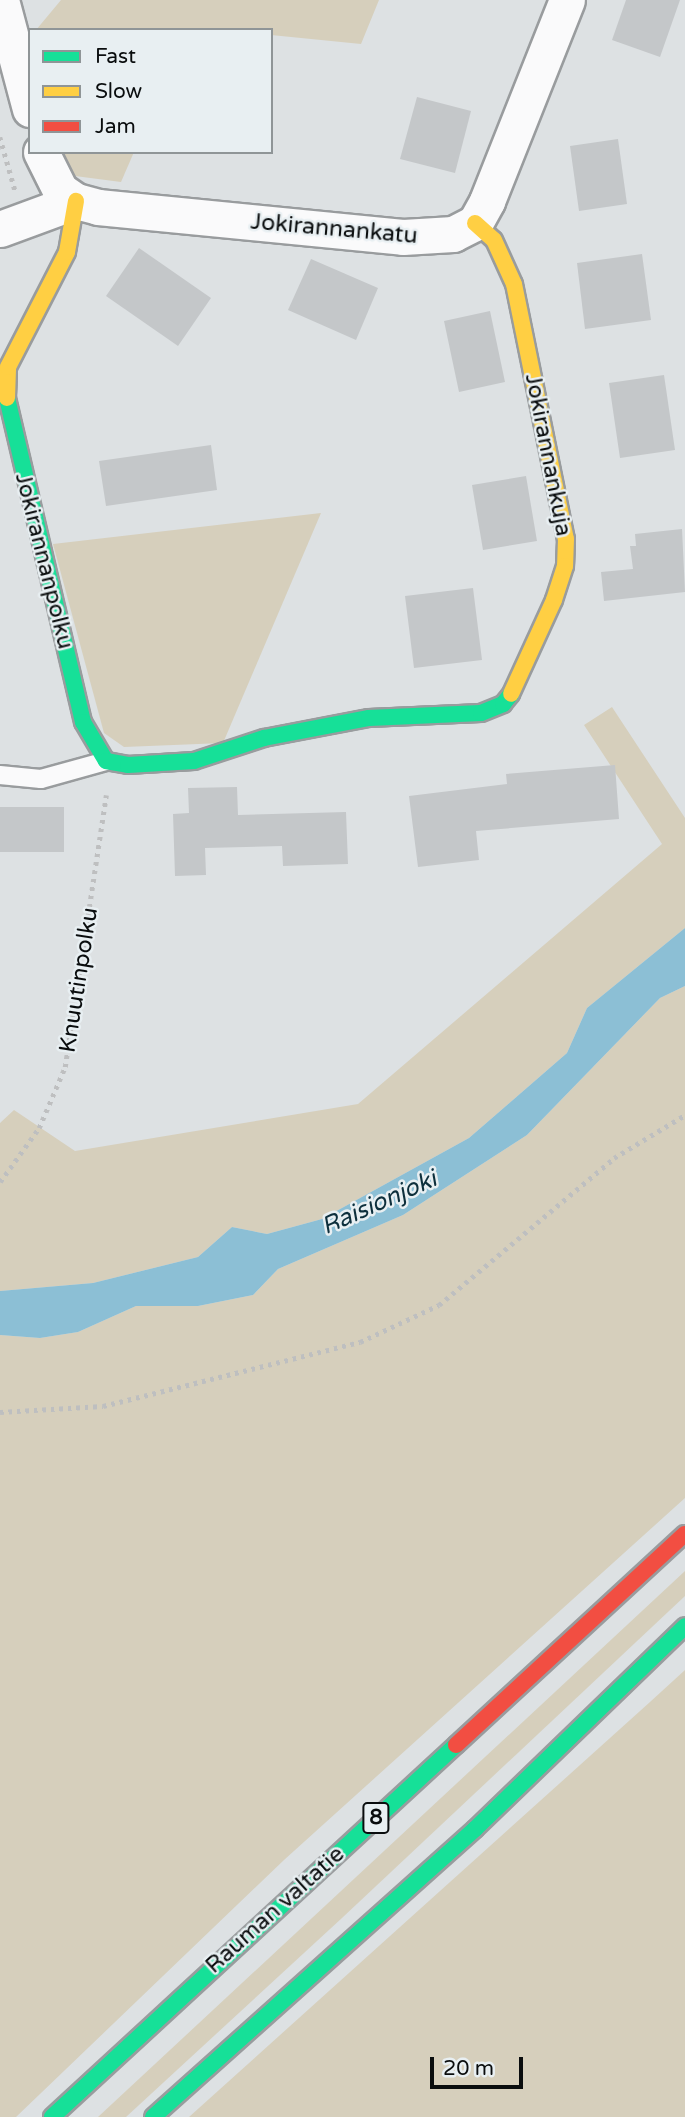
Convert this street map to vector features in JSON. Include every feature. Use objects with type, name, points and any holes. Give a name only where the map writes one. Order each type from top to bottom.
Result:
[{"type":"main road","name":"Jokirannanpolku","points":[[76,201],[67,252],[8,367],[3,396],[83,722],[106,761]]},
{"type":"main road","name":"Jokirannankuja","points":[[106,761],[128,765],[194,761],[264,738],[369,718],[481,713],[503,704],[518,685],[554,600],[565,566],[566,539],[514,284],[494,240],[475,223]]},
{"type":"main road","name":"Rauman valtatie","points":[[52,2117],[685,1534]]},
{"type":"main road","points":[[153,2117],[475,1829],[685,1626]]},
{"type":"street","points":[[1,0],[28,101]]},
{"type":"street","points":[[475,223],[567,0]]},
{"type":"street","points":[[12,224],[76,201],[54,182],[42,154]]},
{"type":"street","name":"Jokirannankatu","points":[[76,201],[403,237],[453,234],[475,223]]},
{"type":"lane","points":[[0,775],[41,779],[106,761]]},
{"type":"path","points":[[0,137],[12,224]]},
{"type":"path","name":"Knuutinpolku","points":[[0,1182],[48,1111],[65,1067],[105,819],[106,761]]},
{"type":"path","points":[[0,1412],[103,1406],[360,1342],[439,1305],[614,1158],[685,1115]]},
{"type":"shaded area","points":[[61,0],[379,0],[361,44],[273,35],[273,28],[38,28]]},
{"type":"shaded area","points":[[63,154],[133,154],[121,182],[75,176]]},
{"type":"shaded area","points":[[321,513],[223,743],[124,747],[104,733],[53,544]]},
{"type":"shaded area","points":[[612,707],[685,818],[685,928],[587,1008],[567,1053],[469,1138],[322,1219],[267,1234],[232,1227],[198,1257],[93,1283],[0,1291],[0,1123],[14,1110],[75,1151],[358,1104],[662,844],[584,725]]},
{"type":"shaded area","points":[[685,986],[685,1498],[284,1860],[16,2117],[0,2117],[0,1335],[40,1338],[78,1332],[136,1306],[198,1306],[253,1295],[278,1269],[403,1215],[527,1135],[660,998]]},
{"type":"shaded area","points":[[685,1571],[685,1596],[342,1918],[126,2117],[98,2117]]},
{"type":"shaded area","points":[[685,1670],[685,2117],[189,2117],[650,1702]]},
{"type":"water","name":"Raisionjoki","points":[[685,928],[685,986],[660,998],[527,1135],[403,1215],[278,1269],[253,1295],[198,1306],[136,1306],[78,1332],[40,1338],[0,1335],[0,1291],[93,1283],[198,1257],[232,1227],[267,1234],[322,1219],[469,1138],[567,1053],[587,1008]]},
{"type":"building","points":[[626,0],[680,0],[660,57],[612,40]]},
{"type":"building","points":[[417,97],[471,111],[455,173],[400,159]]},
{"type":"building","points":[[618,139],[627,204],[579,211],[570,146]]},
{"type":"building","points":[[139,248],[211,298],[178,346],[106,296]]},
{"type":"building","points":[[642,254],[651,320],[585,329],[577,263]]},
{"type":"building","points":[[311,259],[378,288],[356,340],[288,310]]},
{"type":"building","points":[[490,311],[505,382],[459,392],[444,321]]},
{"type":"building","points":[[664,375],[675,450],[620,458],[609,383]]},
{"type":"building","points":[[211,445],[217,490],[106,506],[99,461]]},
{"type":"building","points":[[526,476],[537,541],[483,550],[472,485]]},
{"type":"building","points":[[682,529],[685,592],[604,601],[601,572],[633,569],[630,546],[636,546],[635,534]]},
{"type":"building","points":[[473,588],[482,660],[414,668],[405,596]]},
{"type":"building","points":[[615,765],[619,819],[476,831],[479,860],[418,867],[409,796],[507,784],[506,774]]},
{"type":"building","points":[[237,787],[238,815],[346,812],[348,864],[283,866],[282,846],[205,848],[206,875],[175,876],[173,814],[189,813],[188,788]]},
{"type":"building","points":[[0,807],[64,807],[64,852],[0,852]]},
{"type":"traffic: fast","points":[[7,398],[83,722],[106,761],[128,765],[194,761],[264,738],[369,718],[481,713],[503,704],[511,694]]},
{"type":"traffic: fast","points":[[153,2117],[475,1829],[685,1626]]},
{"type":"traffic: fast","points":[[52,2117],[456,1745]]},
{"type":"traffic: slow","points":[[7,398],[8,367],[67,252],[76,201]]},
{"type":"traffic: slow","points":[[475,223],[494,240],[514,284],[566,539],[565,566],[554,600],[511,694]]},
{"type":"traffic: jam","points":[[456,1745],[685,1534]]}]
